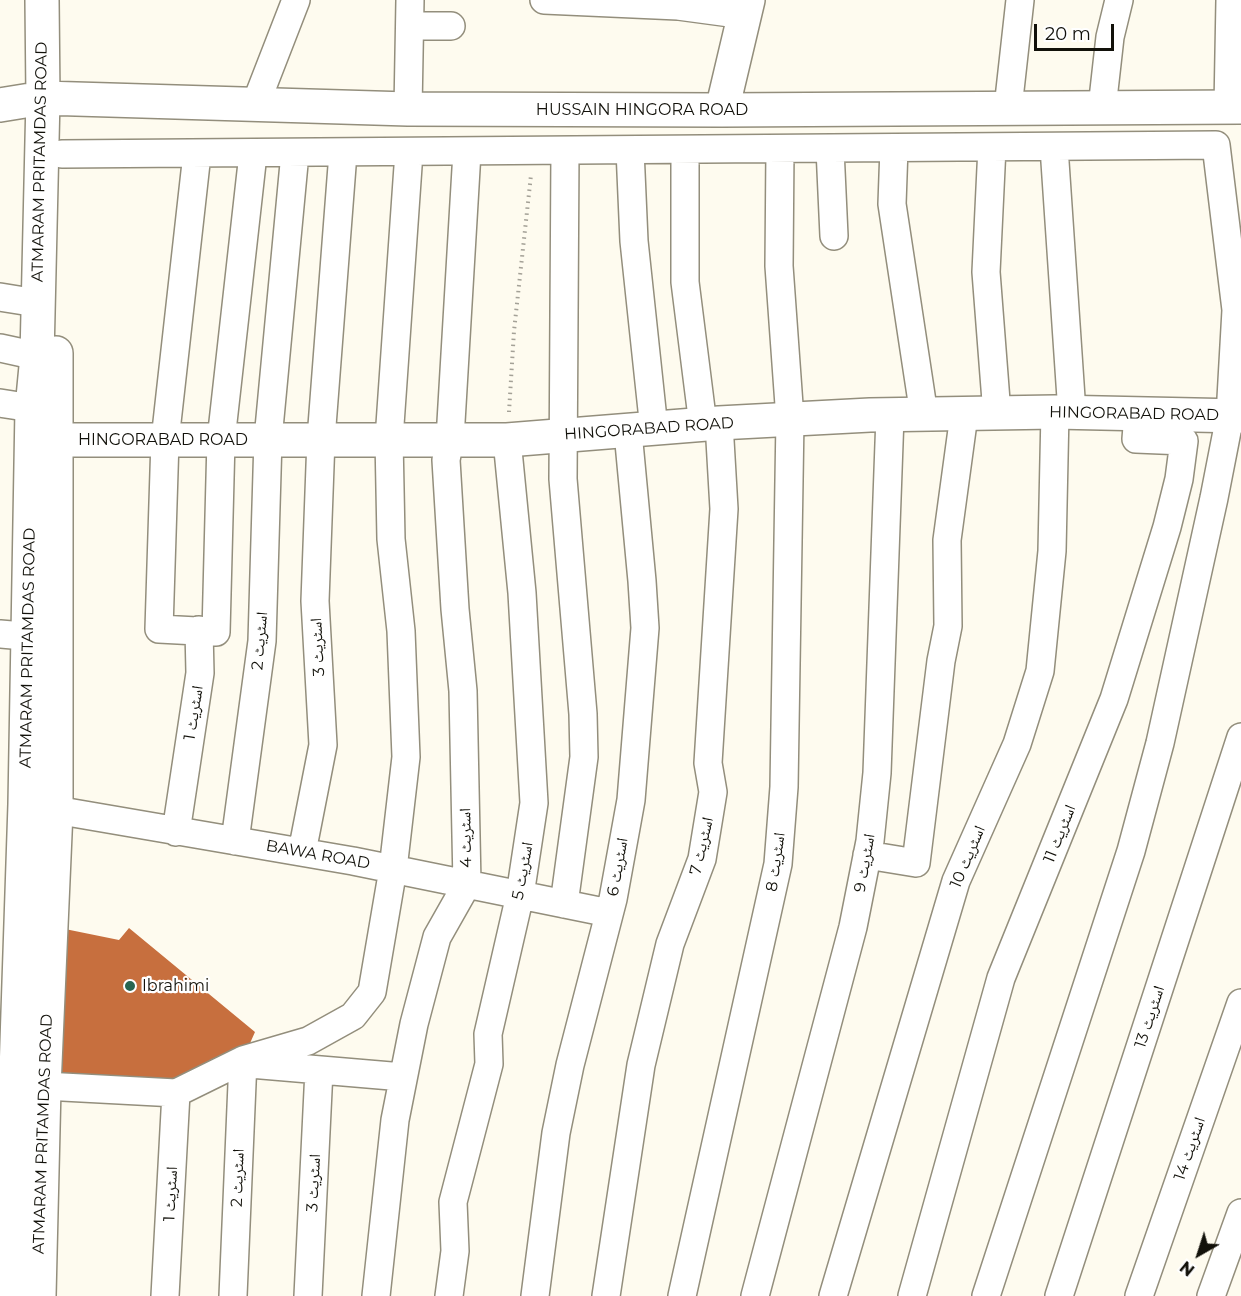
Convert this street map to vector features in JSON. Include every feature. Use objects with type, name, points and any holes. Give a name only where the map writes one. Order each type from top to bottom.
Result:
[{"type":"street","name":"ATMARAM PRITAMDAS ROAD","points":[[28,636],[56,440],[62,154],[42,0]]},
{"type":"street","name":"ATMARAM PRITAMDAS ROAD","points":[[14,1296],[20,1085],[41,807],[28,636],[32,408],[37,356],[37,303],[53,98],[65,0]]},
{"type":"street","points":[[256,103],[296,0]]},
{"type":"street","points":[[544,0],[746,8],[722,110]]},
{"type":"street","points":[[1008,108],[1020,0]]},
{"type":"street","points":[[1102,108],[1110,37],[1119,0]]},
{"type":"street","points":[[1230,0],[1234,107]]},
{"type":"street","points":[[408,109],[410,13],[451,26]]},
{"type":"street","name":"HUSSAIN HINGORA ROAD","points":[[0,105],[53,98],[408,109],[1234,107]]},
{"type":"street","points":[[62,154],[1216,145],[1236,310],[1236,416],[1214,498],[1160,743],[1131,851],[986,1296]]},
{"type":"street","points":[[992,147],[986,272],[997,414]]},
{"type":"street","name":"اسٹریٹ 10","points":[[833,1296],[956,881],[1017,744],[1040,671],[1064,412],[1054,147]]},
{"type":"street","points":[[894,148],[892,204],[924,416]]},
{"type":"street","name":"اسٹریٹ 8","points":[[682,1296],[778,864],[784,787],[790,419],[779,266],[780,149]]},
{"type":"street","points":[[830,149],[834,236]]},
{"type":"street","name":"اسٹریٹ 6","points":[[535,1296],[556,1133],[570,1065],[609,913],[630,800],[645,628],[642,581],[641,430],[630,150]]},
{"type":"street","name":"اسٹریٹ 7","points":[[606,1296],[641,1065],[670,944],[702,859],[713,792],[708,763],[724,509],[685,282],[685,150]]},
{"type":"street","points":[[564,904],[584,757],[583,714],[563,479],[565,151]]},
{"type":"street","points":[[20,1085],[177,1093],[240,1062],[308,1041],[352,1016],[372,992],[393,869],[406,757],[401,631],[391,539],[389,439],[409,152]]},
{"type":"street","name":"اسٹریٹ 4","points":[[376,1296],[395,1120],[414,1024],[437,937],[467,884],[463,691],[455,609],[446,460],[450,439],[467,152]]},
{"type":"street","name":"اسٹریٹ 2","points":[[235,841],[262,641],[268,439],[295,153]]},
{"type":"street","name":"اسٹریٹ 3","points":[[302,852],[323,745],[315,601],[321,439],[343,153]]},
{"type":"street","points":[[197,154],[165,440],[159,629],[216,632],[221,440],[253,154]]},
{"type":"street","points":[[0,297],[37,303]]},
{"type":"street","points":[[0,348],[37,356]]},
{"type":"street","points":[[0,403],[32,408]]},
{"type":"street","name":"HINGORABAD ROAD","points":[[56,440],[507,440],[711,424],[870,415],[924,416],[1064,412],[1236,416]]},
{"type":"street","points":[[867,855],[916,863],[941,661],[948,626],[947,540],[964,414]]},
{"type":"street","name":"اسٹریٹ 11","points":[[912,1296],[1001,978],[1114,699],[1167,527],[1179,479],[1184,441],[1137,439],[1138,414]]},
{"type":"street","name":"اسٹریٹ 9","points":[[755,1296],[853,927],[867,855],[877,773],[891,416]]},
{"type":"street","name":"اسٹریٹ 5","points":[[449,1296],[455,1251],[453,1202],[489,1064],[488,1034],[519,895],[534,803],[522,593],[507,440]]},
{"type":"street","name":"اسٹریٹ 1","points":[[176,832],[200,673],[199,630]]},
{"type":"street","name":"اسٹریٹ 13","points":[[1059,1296],[1241,737]]},
{"type":"street","name":"BAWA ROAD","points":[[41,807],[302,852],[609,913]]},
{"type":"street","name":"اسٹریٹ 14","points":[[1140,1296],[1241,1003]]},
{"type":"street","points":[[240,1062],[403,1077]]},
{"type":"street","name":"اسٹریٹ 2","points":[[233,1296],[240,1062]]},
{"type":"street","name":"اسٹریٹ 3","points":[[308,1296],[319,1070]]},
{"type":"street","name":"ATMARAM PRITAMDAS ROAD","points":[[20,1085],[39,1296]]},
{"type":"street","name":"اسٹریٹ 1","points":[[165,1296],[177,1093]]},
{"type":"street","points":[[1211,1296],[1241,1213]]},
{"type":"path","points":[[507,440],[514,331],[533,151]]},
{"type":"building","name":"Ibrahimi","points":[[129,928],[255,1032],[243,1059],[178,1086],[53,1074],[65,929],[119,940]]},
{"type":"place","name":"Ibrahimi","points":[[130,986]]}]
